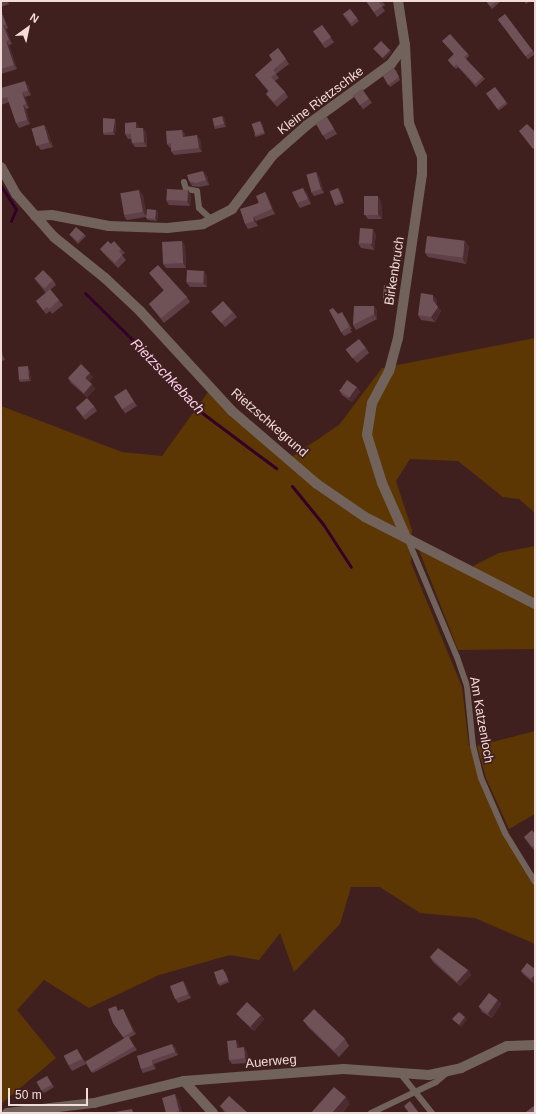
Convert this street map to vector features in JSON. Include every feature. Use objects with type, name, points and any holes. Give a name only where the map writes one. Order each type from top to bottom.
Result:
[{"type":"street","name":"Birkenbruch","points":[[398,1],[405,45],[409,123],[422,157],[422,174],[398,338],[389,371],[372,403],[367,435],[382,483],[405,535]]},
{"type":"street","name":"Kleine Rietzschke","points":[[35,216],[52,215],[109,226],[167,228],[203,224],[212,220],[232,209],[279,150],[307,125],[391,64],[405,45]]},
{"type":"street","name":"Rietzschkegrund","points":[[1,167],[16,194],[54,237],[105,278],[140,311],[232,412],[343,503],[535,604]]},
{"type":"street","name":"Auerweg","points":[[7,1113],[94,1104],[184,1081],[344,1069],[430,1075],[448,1072],[507,1046],[535,1045]]},
{"type":"street","points":[[184,1081],[213,1113]]},
{"type":"lane","points":[[184,182],[186,189],[197,191],[199,208],[212,220]]},
{"type":"lane","name":"Am Katzenloch","points":[[405,535],[434,598],[467,686],[472,746],[481,778],[505,833],[535,882]]},
{"type":"lane","points":[[371,1113],[436,1082],[448,1072]]},
{"type":"lane","points":[[400,1073],[432,1113]]},
{"type":"shaded area","points":[[535,338],[535,513],[519,499],[503,497],[458,461],[410,459],[396,481],[412,530],[411,563],[462,687],[469,746],[473,746],[481,778],[505,833],[535,876],[535,944],[475,918],[420,913],[380,887],[351,887],[340,924],[294,972],[280,933],[259,960],[230,955],[159,975],[89,1008],[44,980],[17,1010],[56,1058],[1,1104],[1,406],[122,452],[162,456],[211,388],[290,458],[339,425],[382,368]]},
{"type":"shaded area","points":[[417,545],[467,573],[475,565],[499,553],[535,546],[535,649],[458,650]]},
{"type":"shaded area","points":[[535,731],[535,814],[509,829],[486,778],[477,746]]},
{"type":"building","points":[[366,1],[381,1],[379,2],[382,6],[374,12]]},
{"type":"building","points":[[486,1],[497,1],[490,6]]},
{"type":"building","points":[[350,9],[357,18],[351,23],[343,14]]},
{"type":"building","points":[[1,12],[6,24],[3,25],[9,40],[6,41],[14,65],[1,69]]},
{"type":"building","points":[[505,14],[533,51],[525,56],[498,19]]},
{"type":"building","points":[[322,25],[331,37],[322,44],[313,32]]},
{"type":"building","points":[[450,34],[468,54],[464,57],[483,77],[475,84],[456,64],[454,67],[448,60],[454,54],[442,41]]},
{"type":"building","points":[[381,41],[390,50],[382,58],[373,49]]},
{"type":"building","points":[[278,48],[286,59],[273,70],[276,73],[271,77],[285,92],[274,102],[266,94],[269,91],[255,75],[272,60],[269,55]]},
{"type":"building","points":[[394,68],[399,77],[388,85],[383,76]]},
{"type":"building","points":[[25,81],[28,91],[22,92],[26,104],[23,105],[27,120],[16,123],[7,97],[1,99],[1,88]]},
{"type":"building","points":[[495,87],[506,102],[497,109],[486,93]]},
{"type":"building","points":[[362,89],[369,99],[360,105],[353,95]]},
{"type":"building","points":[[222,116],[224,124],[214,126],[212,118]]},
{"type":"building","points":[[327,117],[334,129],[323,136],[316,124]]},
{"type":"building","points":[[103,118],[115,119],[113,132],[103,133]]},
{"type":"building","points":[[260,121],[264,132],[256,135],[252,124]]},
{"type":"building","points":[[136,122],[136,128],[143,128],[144,142],[132,143],[131,134],[125,134],[125,123]]},
{"type":"building","points":[[527,124],[535,132],[535,147],[533,149],[519,131]]},
{"type":"building","points":[[44,125],[49,142],[36,146],[32,129]]},
{"type":"building","points":[[182,130],[183,137],[197,135],[199,148],[171,151],[171,143],[167,144],[166,131]]},
{"type":"building","points":[[203,171],[206,180],[196,183],[189,181],[187,175]]},
{"type":"building","points":[[316,172],[321,189],[311,192],[306,175]]},
{"type":"building","points":[[303,188],[308,199],[297,203],[292,192]]},
{"type":"building","points":[[338,188],[343,201],[335,204],[330,191]]},
{"type":"building","points":[[167,189],[188,190],[187,201],[166,200]]},
{"type":"building","points":[[139,190],[143,212],[124,215],[120,193]]},
{"type":"building","points":[[265,192],[272,209],[253,217],[254,221],[245,224],[240,209],[259,203],[256,196]]},
{"type":"building","points":[[364,196],[378,196],[378,215],[364,215]]},
{"type":"building","points":[[147,209],[156,210],[155,219],[146,218]]},
{"type":"building","points":[[76,227],[84,234],[78,242],[69,235]]},
{"type":"building","points":[[360,228],[373,229],[372,244],[359,243]]},
{"type":"building","points":[[427,236],[465,241],[463,258],[425,253]]},
{"type":"building","points":[[108,241],[111,244],[114,241],[121,249],[119,251],[122,255],[115,263],[100,249]]},
{"type":"building","points":[[182,241],[183,263],[163,264],[162,242]]},
{"type":"building","points":[[393,247],[401,247],[401,259],[393,259]]},
{"type":"building","points":[[158,265],[187,297],[161,318],[149,304],[164,290],[149,273]]},
{"type":"building","points":[[43,270],[53,280],[44,288],[35,278]]},
{"type":"building","points":[[187,270],[204,271],[203,283],[186,282]]},
{"type":"building","points":[[384,285],[395,286],[394,299],[383,298]]},
{"type":"building","points":[[50,289],[59,300],[49,309],[47,307],[43,310],[36,301]]},
{"type":"building","points":[[421,293],[433,295],[433,300],[438,307],[431,317],[418,315]]},
{"type":"building","points":[[223,301],[233,312],[221,323],[211,312]]},
{"type":"building","points":[[354,306],[374,306],[374,314],[353,325]]},
{"type":"building","points":[[333,308],[338,314],[342,312],[349,325],[347,325],[349,327],[341,332],[329,310]]},
{"type":"building","points":[[359,339],[366,348],[352,358],[346,349]]},
{"type":"building","points":[[81,364],[90,373],[85,378],[92,384],[84,393],[68,378]]},
{"type":"building","points":[[28,366],[29,379],[19,380],[18,367]]},
{"type":"building","points":[[347,380],[357,387],[349,398],[340,391]]},
{"type":"building","points":[[126,389],[134,402],[122,409],[114,396]]},
{"type":"building","points":[[87,398],[94,406],[83,416],[76,408]]},
{"type":"building","points":[[532,830],[535,834],[535,845],[532,847],[524,837]]},
{"type":"building","points":[[438,948],[468,970],[457,982],[430,957]]},
{"type":"building","points":[[527,963],[535,969],[535,974],[531,979],[521,971]]},
{"type":"building","points":[[223,969],[228,980],[218,984],[214,972]]},
{"type":"building","points":[[183,981],[188,994],[175,999],[170,986]]},
{"type":"building","points":[[489,993],[498,1000],[487,1013],[479,1006]]},
{"type":"building","points":[[247,1002],[261,1015],[250,1027],[236,1014]]},
{"type":"building","points":[[116,1006],[118,1011],[123,1009],[133,1031],[123,1037],[113,1023],[108,1009]]},
{"type":"building","points":[[314,1009],[345,1039],[334,1050],[303,1021]]},
{"type":"building","points":[[459,1012],[465,1017],[459,1025],[452,1019]]},
{"type":"building","points":[[128,1036],[134,1046],[91,1072],[85,1062]]},
{"type":"building","points":[[236,1040],[237,1048],[244,1047],[245,1058],[229,1060],[227,1041]]},
{"type":"building","points":[[172,1044],[175,1052],[152,1060],[153,1065],[141,1069],[137,1056]]},
{"type":"building","points":[[77,1049],[82,1059],[69,1066],[64,1056]]},
{"type":"building","points":[[47,1076],[52,1085],[41,1091],[37,1082]]},
{"type":"building","points":[[334,1087],[346,1097],[332,1113],[311,1113]]},
{"type":"building","points":[[175,1094],[179,1111],[166,1113],[162,1098]]},
{"type":"building","points":[[229,1096],[248,1113],[228,1113],[220,1106]]},
{"type":"building","points":[[410,1101],[419,1113],[409,1113],[404,1106]]},
{"type":"building","points":[[534,1106],[535,1113],[526,1112]]},
{"type":"building","points":[[132,1109],[133,1113],[115,1113],[115,1112]]},
{"type":"waterway","name":"Rietzschkebach","points":[[1,186],[16,209],[11,221]]},
{"type":"waterway","name":"Rietzschkebach","points":[[85,293],[145,352],[197,409],[276,468]]},
{"type":"waterway","name":"Rietzschkebach","points":[[292,486],[323,524],[351,567]]}]
